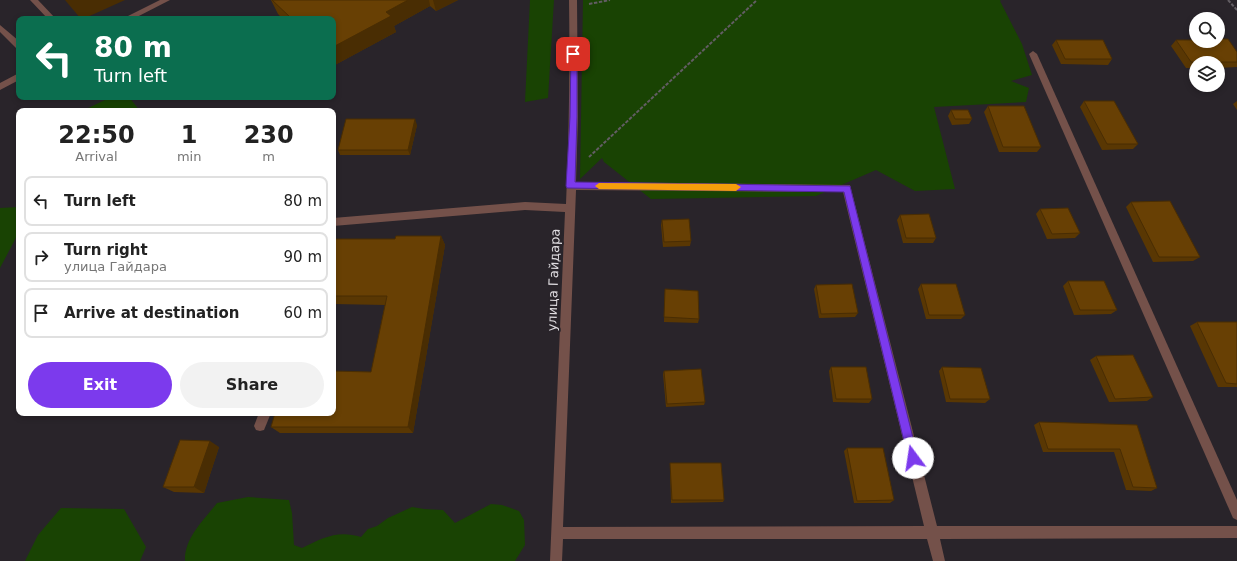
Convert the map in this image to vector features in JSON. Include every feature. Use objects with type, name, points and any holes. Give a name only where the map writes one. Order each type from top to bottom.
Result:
[{"type":"street","points":[[34,0],[49,16]]},
{"type":"street","points":[[132,16],[166,0]]},
{"type":"street","name":"улица Гайдара","points":[[556,561],[569,208],[574,117],[573,3]]},
{"type":"street","points":[[0,28],[16,43]]},
{"type":"street","points":[[1033,54],[1237,514]]},
{"type":"street","points":[[0,87],[16,78]]},
{"type":"street","points":[[570,186],[847,188],[939,561]]},
{"type":"street","points":[[336,222],[524,206],[569,208]]},
{"type":"street","points":[[260,426],[264,416]]},
{"type":"street","points":[[557,533],[1237,532]]},
{"type":"path","points":[[573,3],[610,0]]},
{"type":"path","points":[[571,174],[756,0]]},
{"type":"path","points":[[1228,0],[1237,10]]},
{"type":"green space","points":[[530,0],[554,0],[548,98],[525,102]]},
{"type":"green space","points":[[583,0],[1001,0],[1000,1],[1022,44],[1032,75],[1011,81],[1029,88],[1026,102],[934,107],[955,189],[915,191],[876,170],[816,196],[651,199],[604,162],[602,158],[580,179]]},
{"type":"green space","points":[[105,100],[131,100],[138,108],[88,108]]},
{"type":"green space","points":[[16,207],[16,238],[0,268],[0,208]]},
{"type":"green space","points":[[248,497],[289,500],[292,513],[294,545],[302,548],[330,536],[345,534],[361,537],[368,529],[377,526],[388,518],[412,507],[443,510],[455,523],[491,504],[502,505],[519,511],[524,520],[525,545],[515,561],[185,561],[191,537],[217,503]]},
{"type":"green space","points":[[61,508],[124,509],[146,547],[140,561],[25,561],[38,535]]},
{"type":"building","points":[[272,0],[408,0],[386,12],[391,16],[336,45],[336,16],[289,16]]},
{"type":"building","points":[[1225,39],[1228,39],[1237,52],[1237,62],[1225,62],[1225,56],[1189,56],[1189,59],[1176,40],[1189,40],[1189,48],[1225,48]]},
{"type":"building","points":[[1056,40],[1103,40],[1112,59],[1065,59]]},
{"type":"building","points":[[1084,101],[1114,101],[1138,144],[1107,144]]},
{"type":"building","points":[[988,106],[1024,106],[1041,147],[1003,147]]},
{"type":"building","points":[[951,110],[968,110],[972,119],[955,119]]},
{"type":"building","points":[[346,119],[415,119],[408,150],[338,150]]},
{"type":"building","points":[[1170,201],[1200,257],[1159,257],[1131,202]]},
{"type":"building","points":[[1068,208],[1080,233],[1052,234],[1040,209]]},
{"type":"building","points":[[929,214],[936,238],[906,238],[900,215]]},
{"type":"building","points":[[689,219],[691,241],[664,242],[662,220]]},
{"type":"building","points":[[396,236],[441,236],[408,427],[271,427],[274,416],[336,416],[336,371],[371,372],[387,296],[336,296],[336,239],[395,239]]},
{"type":"building","points":[[1068,281],[1104,281],[1117,310],[1080,310]]},
{"type":"building","points":[[852,284],[858,313],[821,314],[816,285]]},
{"type":"building","points":[[921,284],[956,284],[965,315],[929,315]]},
{"type":"building","points":[[665,289],[698,291],[699,319],[664,317]]},
{"type":"building","points":[[1197,322],[1237,322],[1237,384],[1226,383]]},
{"type":"building","points":[[1133,355],[1153,397],[1115,399],[1096,356]]},
{"type":"building","points":[[831,367],[866,367],[872,399],[836,399]]},
{"type":"building","points":[[942,367],[981,368],[990,399],[950,399]]},
{"type":"building","points":[[701,369],[705,402],[667,404],[664,371]]},
{"type":"building","points":[[1039,422],[1137,425],[1157,488],[1133,487],[1120,449],[1048,449]]},
{"type":"building","points":[[180,440],[210,441],[194,487],[163,487]]},
{"type":"building","points":[[847,448],[883,448],[894,500],[857,501]]},
{"type":"building","points":[[670,463],[721,463],[724,500],[672,500]]},
{"type":"slow traffic","points":[[599,186],[736,187]]},
{"type":"route","points":[[573,54],[574,117],[570,186],[847,188],[913,458]]}]
